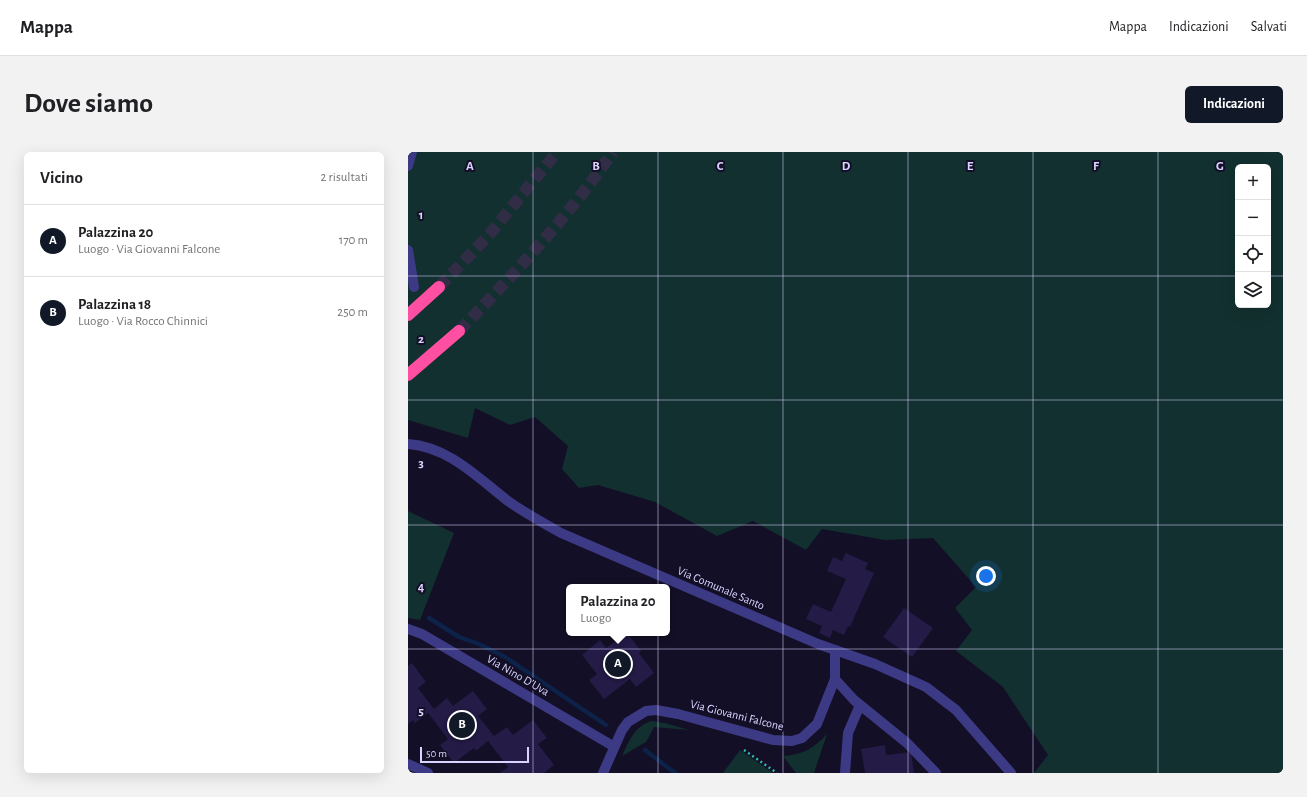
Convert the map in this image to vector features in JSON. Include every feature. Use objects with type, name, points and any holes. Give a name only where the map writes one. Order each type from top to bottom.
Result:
[{"type":"highway","points":[[408,315],[439,287]]},
{"type":"highway","points":[[408,375],[458,331]]},
{"type":"street","points":[[408,166],[412,152]]},
{"type":"street","points":[[408,250],[414,287]]},
{"type":"street","name":"Via Comunale Santo","points":[[408,444],[429,448],[444,453],[468,468],[521,510],[561,533],[835,650],[852,655],[903,676],[941,697],[956,710],[1011,773]]},
{"type":"street","name":"Via Nino D'Uva","points":[[408,629],[422,634],[613,746]]},
{"type":"street","name":"Via Giovanni Falcone","points":[[603,773],[613,746],[628,722],[646,711],[656,710],[678,714],[773,740],[792,741],[802,738],[817,724],[835,679],[835,650]]},
{"type":"street","points":[[835,679],[846,693],[902,739],[936,773]]},
{"type":"street","points":[[845,773],[848,733],[860,705]]},
{"type":"street","points":[[408,764],[428,773]]},
{"type":"path","points":[[744,750],[777,773]]},
{"type":"green space","points":[[408,152],[1283,152],[1283,773],[1034,773],[1048,755],[1003,687],[956,651],[972,630],[955,608],[976,587],[933,538],[885,540],[822,529],[806,550],[753,521],[717,536],[655,502],[598,485],[579,488],[562,469],[568,446],[535,417],[510,425],[475,408],[468,438],[408,420]]},
{"type":"green space","points":[[408,511],[454,533],[420,620],[408,618]]},
{"type":"green space","points":[[651,721],[665,723],[689,730],[654,727],[646,742],[622,756],[636,731]]},
{"type":"green space","points":[[827,734],[814,773],[796,773],[783,756],[808,750]]},
{"type":"green space","points":[[740,750],[773,773],[723,773]]},
{"type":"building","points":[[846,553],[868,563],[865,569],[874,573],[850,627],[848,626],[844,635],[833,630],[830,638],[819,633],[822,626],[806,619],[813,604],[831,612],[846,579],[827,571],[833,557],[842,561]]},
{"type":"building","points":[[904,608],[933,628],[912,657],[883,637]]},
{"type":"building","points":[[623,636],[629,636],[641,651],[639,653],[654,673],[636,687],[630,679],[604,699],[589,680],[597,674],[582,655],[600,640],[606,648]]},
{"type":"building","points":[[412,663],[426,682],[418,688],[434,709],[447,698],[453,706],[473,691],[487,709],[478,716],[494,736],[507,727],[513,735],[533,720],[547,738],[538,744],[554,765],[544,773],[500,773],[508,767],[488,741],[476,751],[474,748],[454,763],[440,745],[448,739],[428,713],[415,723],[413,720],[408,724],[408,666]]},
{"type":"building","points":[[885,745],[886,755],[911,752],[914,773],[865,773],[861,749]]},
{"type":"waterway","points":[[429,618],[459,637],[479,644],[505,657],[606,725]]},
{"type":"waterway","points":[[645,750],[675,773]]},
{"type":"tunnel","points":[[439,287],[489,235],[557,152]]},
{"type":"tunnel","points":[[459,331],[520,267],[578,200],[613,152]]},
{"type":"place","name":"Palazzina 20","points":[[618,664]]},
{"type":"place","name":"Palazzina 18","points":[[462,725]]}]
